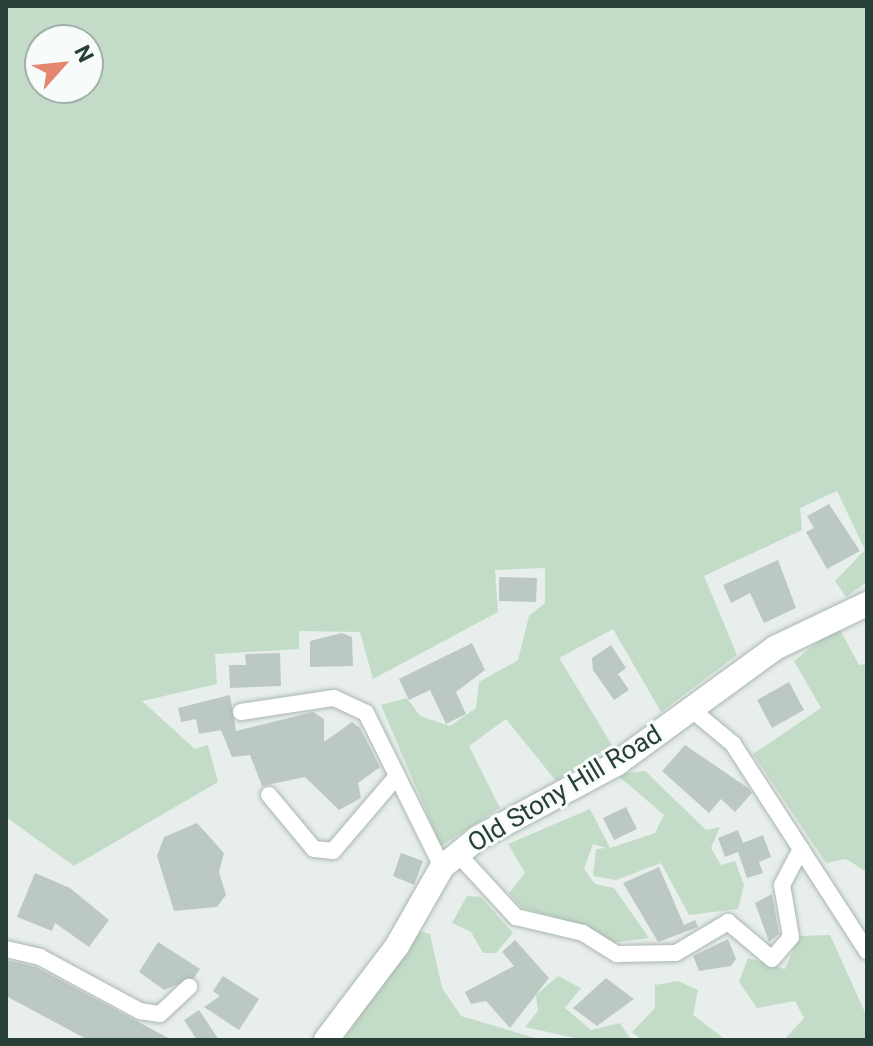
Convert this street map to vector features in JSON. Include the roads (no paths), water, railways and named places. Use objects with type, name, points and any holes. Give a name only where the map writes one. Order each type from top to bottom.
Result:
[{"type":"street","name":"Old Stony Hill Road","points":[[326,1040],[397,946],[450,860],[616,764],[775,648],[867,604]]},
{"type":"street","points":[[241,712],[349,702],[366,713],[397,776],[450,860],[516,917],[583,933],[617,954],[676,953],[728,922],[772,959],[791,937],[782,885],[801,849]]},
{"type":"street","points":[[691,709],[733,744],[867,951]]},
{"type":"street","points":[[269,795],[314,849],[333,851],[397,776]]},
{"type":"street","points":[[6,949],[40,957],[140,1011],[160,1014],[189,987]]}]
